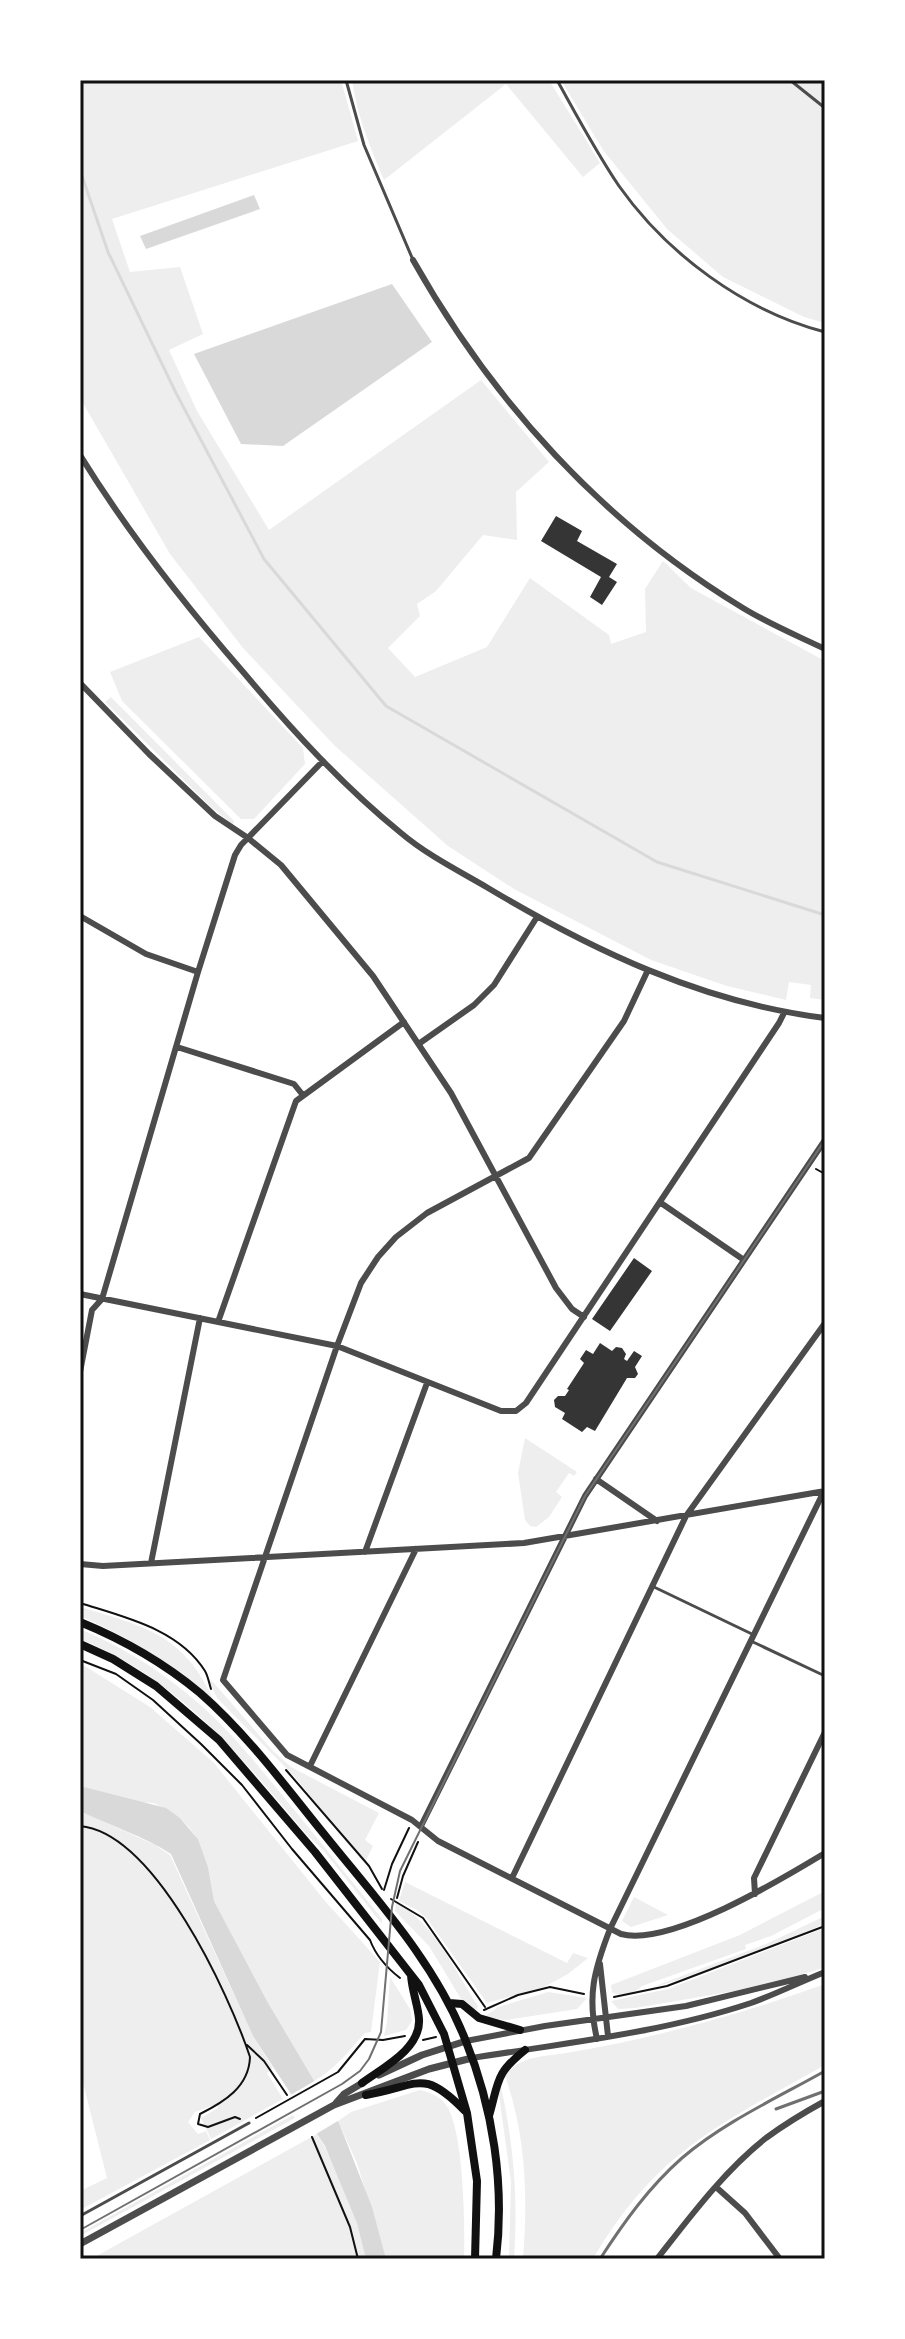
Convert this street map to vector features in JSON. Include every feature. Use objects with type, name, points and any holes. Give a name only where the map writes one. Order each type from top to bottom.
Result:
[{"type":"main road","points":[[80,1622],[123,1641],[163,1665],[202,1695],[231,1723],[424,1961],[449,2003],[466,2041],[489,2117],[498,2180],[496,2259]]},
{"type":"main road","points":[[80,1644],[113,1659],[156,1686],[219,1740],[315,1852],[411,1975],[432,2009],[448,2047],[467,2113],[477,2181],[475,2259]]},
{"type":"main road","points":[[362,2083],[401,2054],[415,2037],[419,2017],[411,1975]]},
{"type":"main road","points":[[449,2003],[462,2004],[479,2018],[520,2030]]},
{"type":"main road","points":[[489,2117],[499,2077],[509,2063],[525,2050]]},
{"type":"main road","points":[[366,2095],[431,2083],[451,2095],[467,2113]]},
{"type":"street","points":[[413,260],[437,303],[480,367],[510,406],[581,483],[640,534],[713,588],[747,610],[825,649]]},
{"type":"street","points":[[80,455],[116,514],[183,602],[323,761],[403,835],[537,917],[647,972],[784,1013],[825,1018]]},
{"type":"street","points":[[80,683],[215,816],[281,865],[373,976],[451,1093],[565,1302],[584,1317]]},
{"type":"street","points":[[80,1372],[92,1310],[102,1299],[235,855],[323,761]]},
{"type":"street","points":[[80,916],[146,954],[198,972]]},
{"type":"street","points":[[420,1043],[474,1005],[494,985],[537,917]]},
{"type":"street","points":[[647,972],[624,1021],[532,1154],[495,1178],[427,1213],[387,1247],[361,1283],[223,1680],[281,1749],[421,1826],[438,1841],[610,1929],[632,1937],[646,1937],[737,1903],[825,1853]]},
{"type":"street","points":[[80,1294],[337,1346],[501,1411],[516,1411],[526,1403],[661,1203],[784,1013]]},
{"type":"street","points":[[218,1322],[296,1101],[404,1022]]},
{"type":"street","points":[[177,1047],[294,1084],[302,1094]]},
{"type":"street","points":[[421,1826],[563,1537],[596,1479],[825,1140]]},
{"type":"street","points":[[661,1203],[744,1260]]},
{"type":"street","points":[[151,1563],[200,1318]]},
{"type":"street","points":[[512,1878],[686,1516],[825,1323]]},
{"type":"street","points":[[365,1552],[427,1383]]},
{"type":"street","points":[[596,1479],[657,1521]]},
{"type":"street","points":[[80,1564],[263,1558],[524,1543],[824,1491]]},
{"type":"street","points":[[597,2039],[591,1995],[610,1929],[824,1491]]},
{"type":"street","points":[[310,1766],[416,1549]]},
{"type":"street","points":[[755,1894],[754,1878],[825,1732]]},
{"type":"street","points":[[599,1961],[608,2036]]},
{"type":"street","points":[[334,2105],[344,2094],[397,2065],[466,2041],[686,2006],[823,1973]]},
{"type":"street","points":[[80,2244],[334,2105],[403,2079],[453,2062],[597,2039],[726,2010],[823,1973]]},
{"type":"street","points":[[657,2259],[716,2187],[765,2139],[825,2101]]},
{"type":"street","points":[[716,2187],[745,2213],[780,2259]]},
{"type":"lane","points":[[346,80],[364,145],[413,260]]},
{"type":"lane","points":[[557,80],[620,187],[661,237],[759,308],[825,332]]},
{"type":"lane","points":[[790,80],[825,108]]},
{"type":"lane","points":[[654,1587],[825,1676]]},
{"type":"lane","points":[[80,2216],[249,2123]]},
{"type":"path","points":[[80,1603],[145,1624],[176,1642],[207,1674]]},
{"type":"path","points":[[80,1660],[116,1674],[153,1700],[242,1785],[370,1940],[388,1969]]},
{"type":"path","points":[[80,1826],[92,1827],[126,1849],[157,1879],[192,1932],[246,2044],[250,2057],[246,2078],[225,2102],[200,2114],[197,2120],[200,2127],[235,2117],[249,2123],[338,2072],[365,2039],[383,2040],[409,2035],[424,2041],[434,2037]]},
{"type":"path","points":[[384,1890],[409,1828]]},
{"type":"path","points":[[397,1898],[418,1842]]},
{"type":"path","points":[[374,1874],[385,1894],[423,1918],[486,2007],[550,1987],[591,1995]]},
{"type":"path","points":[[603,1996],[635,1994],[680,1982],[825,1926]]},
{"type":"path","points":[[246,2044],[264,2061],[287,2095]]},
{"type":"path","points":[[312,2137],[350,2227],[358,2259]]},
{"type":"shaded area","points":[[80,80],[341,80],[358,141],[112,219],[130,272],[180,267],[203,334],[169,350],[197,411],[269,530],[481,380],[549,462],[516,492],[517,540],[483,535],[436,591],[417,604],[420,616],[388,648],[415,677],[487,647],[530,578],[609,635],[611,644],[646,632],[645,589],[663,561],[691,588],[825,661],[825,1000],[810,998],[811,985],[789,982],[786,1000],[727,986],[651,960],[514,889],[448,846],[335,746],[243,648],[170,554],[80,398]]},
{"type":"shaded area","points":[[352,80],[549,80],[600,163],[583,177],[506,84],[384,180],[361,119]]},
{"type":"shaded area","points":[[561,80],[825,80],[825,323],[804,317],[723,277],[667,229],[603,150]]},
{"type":"shaded area","points":[[254,195],[260,209],[146,249],[140,236]]},
{"type":"shaded area","points":[[392,284],[432,342],[283,446],[241,444],[194,354]]},
{"type":"shaded area","points":[[199,637],[303,748],[305,764],[254,819],[241,819],[122,701],[110,672]]},
{"type":"shaded area","points":[[111,697],[234,821],[233,825],[105,702]]},
{"type":"shaded area","points":[[525,1438],[577,1472],[574,1476],[569,1473],[556,1492],[562,1497],[549,1517],[536,1527],[525,1520],[518,1473]]},
{"type":"shaded area","points":[[80,1607],[142,1627],[175,1646],[202,1677],[213,1699],[150,1653],[80,1616]]},
{"type":"shaded area","points":[[80,1629],[148,1665],[212,1715],[295,1810],[382,1919],[382,1924],[323,1850],[206,1723],[149,1676],[80,1639]]},
{"type":"shaded area","points":[[80,1663],[150,1707],[214,1763],[325,1901],[380,1962],[371,2032],[365,2033],[336,2065],[314,2081],[214,1901],[208,1867],[198,1839],[189,1827],[154,1803],[135,1802],[80,1786]]},
{"type":"shaded area","points":[[208,1679],[291,1767],[379,1813],[365,1840],[373,1846],[365,1863],[293,1775],[217,1698]]},
{"type":"shaded area","points":[[80,1786],[166,1808],[180,1818],[198,1839],[208,1867],[214,1901],[267,2001],[339,2123],[372,2207],[386,2259],[366,2259],[357,2223],[325,2146],[253,2036],[171,1854],[80,1811]]},
{"type":"shaded area","points":[[80,1811],[170,1855],[253,2036],[273,2068],[267,2073],[283,2099],[211,2139],[201,2118],[218,2108],[217,2104],[195,2112],[188,2122],[198,2134],[206,2131],[210,2140],[80,2210],[80,2191],[107,2178],[80,2071]]},
{"type":"shaded area","points":[[405,1882],[567,1963],[573,1953],[588,1958],[544,1987],[487,2003],[428,1920],[399,1901]]},
{"type":"shaded area","points":[[825,1891],[825,1908],[771,1936],[745,1945],[746,1949],[642,1986],[628,1994],[612,1992],[611,1985],[740,1935]]},
{"type":"shaded area","points":[[634,1897],[668,1915],[631,1927],[622,1921]]},
{"type":"shaded area","points":[[396,1903],[422,1922],[443,1948],[478,2006],[475,2012],[461,1999],[429,1946],[395,1911]]},
{"type":"shaded area","points":[[825,1916],[825,1924],[704,1972],[645,1990],[766,1944]]},
{"type":"shaded area","points":[[825,1928],[825,1967],[820,1969],[758,1987],[635,2008],[618,2009],[611,2001],[668,1989]]},
{"type":"shaded area","points":[[390,1977],[410,2009],[412,2021],[406,2030],[384,2036],[387,2022]]},
{"type":"shaded area","points":[[825,1984],[825,2065],[732,2118],[679,2155],[631,2203],[593,2259],[523,2259],[524,2166],[517,2121],[505,2076],[511,2069],[532,2058],[599,2047],[697,2024]]},
{"type":"shaded area","points":[[548,1992],[587,1998],[577,2009],[506,2020],[484,2017],[498,2007]]},
{"type":"shaded area","points":[[501,2087],[514,2173],[514,2259],[509,2259],[511,2182],[499,2095]]},
{"type":"shaded area","points":[[420,2090],[434,2095],[446,2105],[457,2135],[462,2179],[464,2259],[386,2259],[357,2163],[338,2121],[351,2112]]},
{"type":"shaded area","points":[[293,2115],[295,2118],[80,2236],[80,2233]]},
{"type":"shaded area","points":[[317,2134],[347,2194],[366,2259],[91,2259]]},
{"type":"pier","points":[[318,2079],[341,2119],[313,2136],[287,2097]]},
{"type":"building","points":[[556,516],[582,531],[577,541],[617,564],[609,577],[617,582],[602,605],[590,597],[601,577],[541,541]]},
{"type":"building","points":[[634,1258],[652,1271],[610,1331],[592,1319]]},
{"type":"building","points":[[600,1343],[612,1351],[616,1347],[622,1348],[627,1361],[634,1351],[642,1356],[635,1367],[638,1374],[635,1378],[627,1378],[595,1431],[587,1427],[582,1432],[562,1419],[565,1413],[555,1407],[554,1400],[565,1396],[569,1390],[584,1363],[580,1359],[586,1350],[593,1354]]},
{"type":"waterway","points":[[80,170],[108,252],[176,393],[264,559],[386,706],[657,862],[825,915]]},
{"type":"tram line","points":[[80,2230],[342,2084],[360,2071],[369,2059],[381,2032],[392,1907],[400,1871],[585,1496],[825,1140]]},
{"type":"railway","points":[[600,2259],[638,2206],[682,2158],[733,2122],[825,2071]]},
{"type":"railway","points":[[776,2109],[825,2091]]}]
